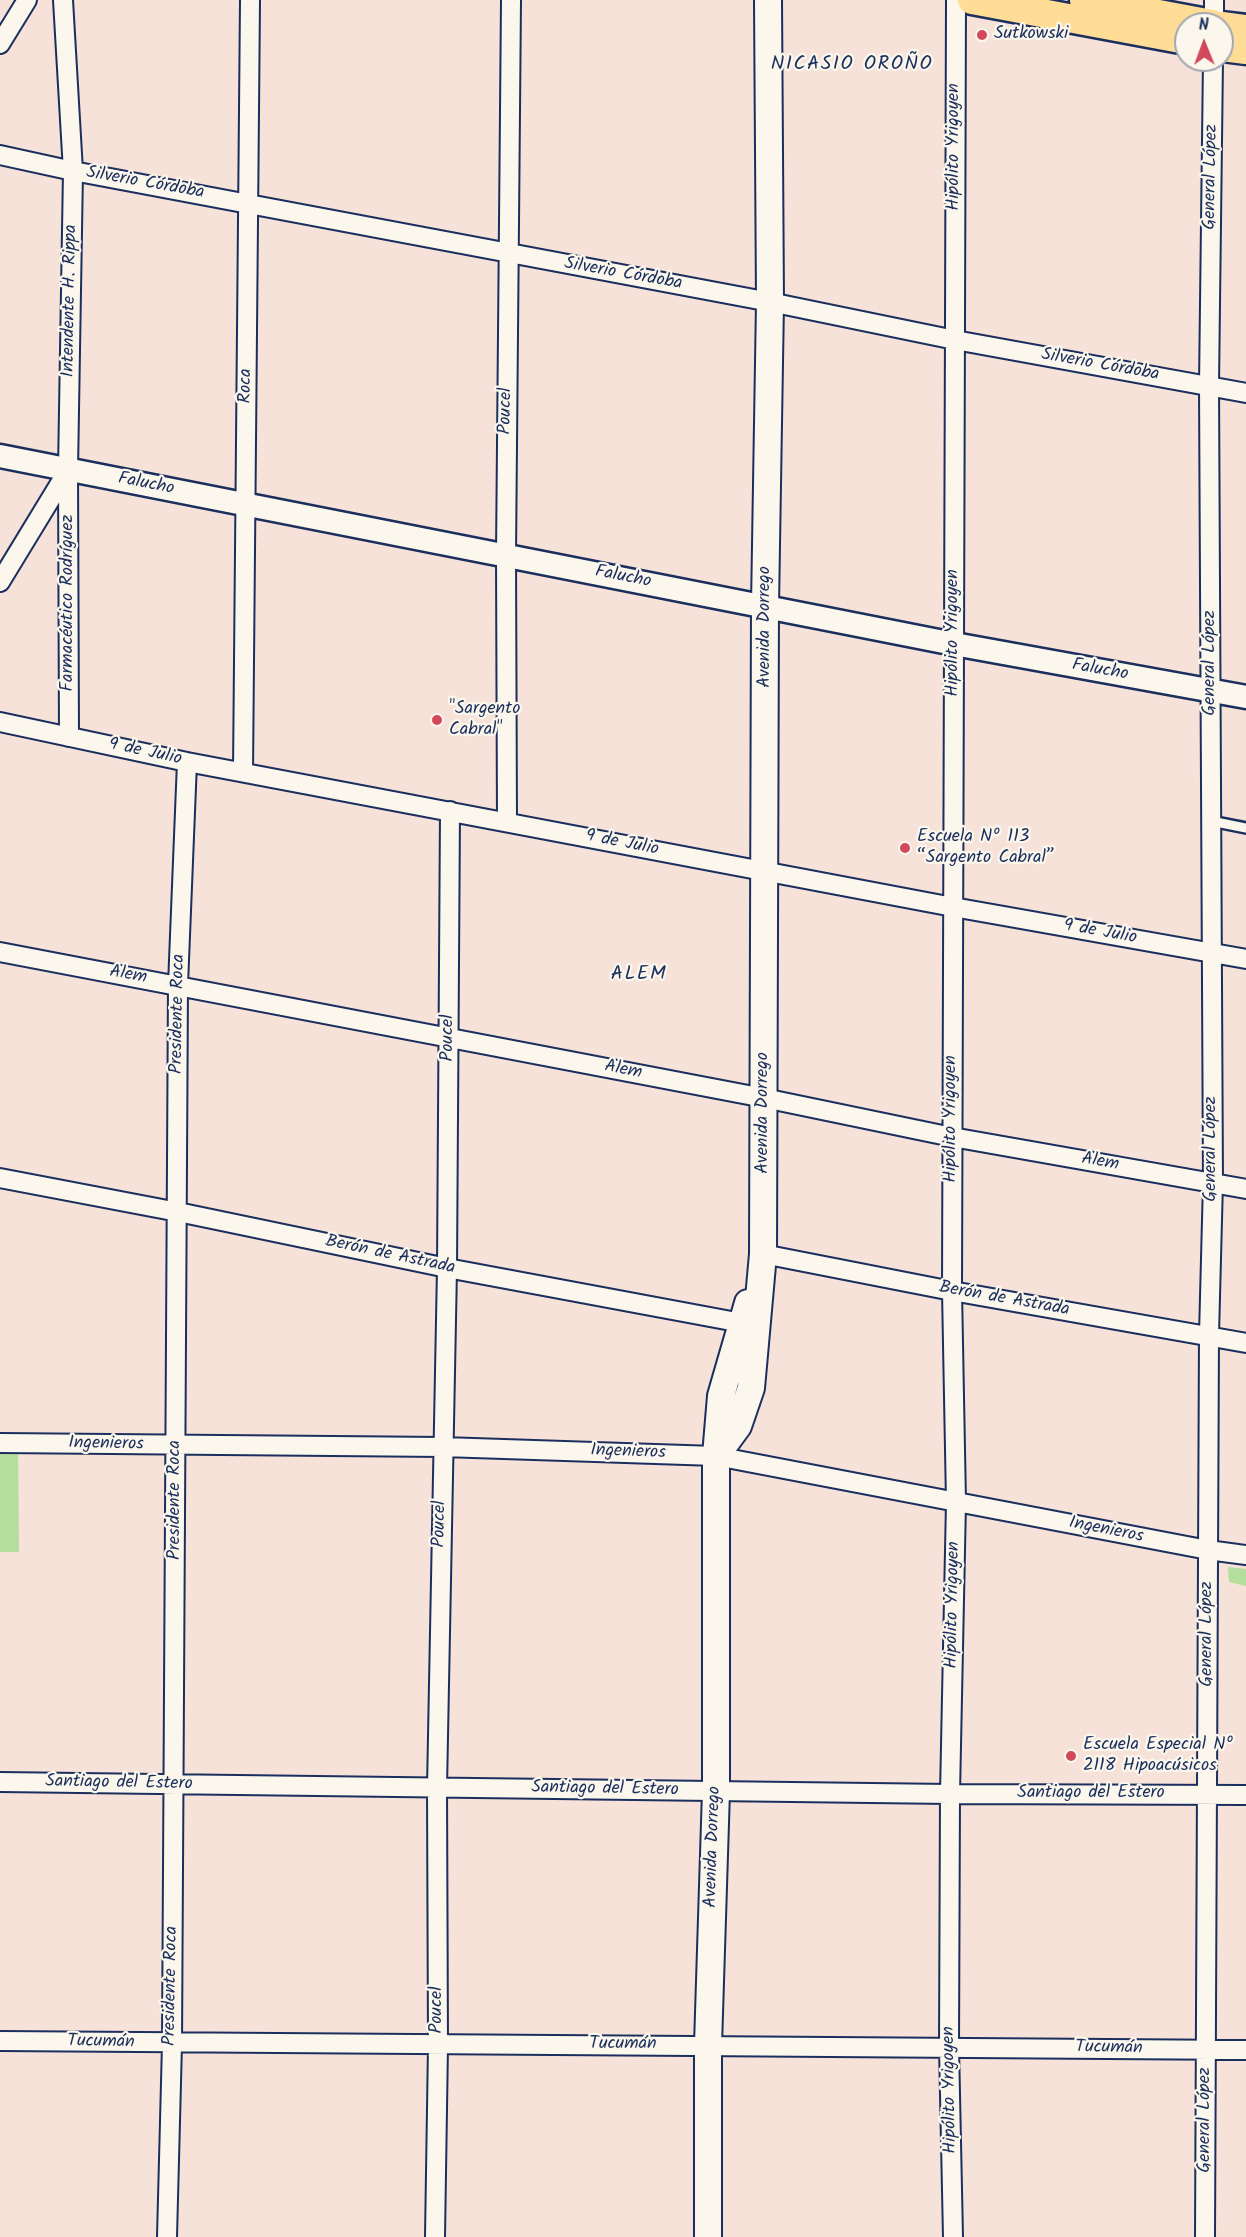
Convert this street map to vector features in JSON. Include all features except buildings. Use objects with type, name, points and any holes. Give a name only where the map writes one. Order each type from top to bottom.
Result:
[{"type":"main road","name":"Avenida Dorrego","points":[[717,1456],[738,1426],[751,1388],[764,1254],[765,606],[770,302],[768,0]]},
{"type":"main road","points":[[972,0],[1174,38]]},
{"type":"main road","points":[[1083,0],[1174,17]]},
{"type":"main road","name":"Avenida Dorrego","points":[[708,2237],[708,2045],[716,1791],[717,1456],[721,1396],[764,1254]]},
{"type":"street","points":[[0,44],[27,0]]},
{"type":"street","name":"Intendente H. Rippa","points":[[63,0],[73,171],[68,470]]},
{"type":"street","name":"Roca","points":[[243,772],[250,0]]},
{"type":"street","name":"Poucel","points":[[507,822],[506,555],[511,0]]},
{"type":"street","name":"Hipólito Yrigoyen","points":[[953,2237],[950,1794],[956,1502],[952,1137],[956,0]]},
{"type":"street","name":"General López","points":[[1205,2237],[1209,1335],[1213,1182],[1209,385],[1213,72]]},
{"type":"street","name":"Silverio Córdoba","points":[[0,155],[73,171],[770,302],[955,340],[1246,393]]},
{"type":"street","name":"Falucho","points":[[0,456],[954,644],[1246,697]]},
{"type":"street","points":[[0,582],[68,470]]},
{"type":"street","name":"Farmacéutico Rodríguez","points":[[68,470],[69,737]]},
{"type":"street","name":"9 de Julio","points":[[0,722],[187,762],[953,907],[1246,959]]},
{"type":"street","name":"Presidente Roca","points":[[166,2237],[172,2044],[178,986],[187,762]]},
{"type":"street","name":"Poucel","points":[[435,2237],[438,2045],[437,1788],[447,1268],[450,811]]},
{"type":"street","name":"Alem","points":[[0,952],[764,1098],[952,1137],[1246,1189]]},
{"type":"street","name":"Berón de Astrada","points":[[0,1178],[178,1212],[447,1268],[742,1323]]},
{"type":"street","name":"Berón de Astrada","points":[[764,1254],[952,1291],[1246,1343]]},
{"type":"street","points":[[742,1323],[754,1362]]},
{"type":"street","name":"Ingenieros","points":[[0,1443],[443,1447],[717,1456],[1208,1550],[1246,1555]]},
{"type":"street","name":"Santiago del Estero","points":[[0,1782],[950,1794],[1246,1795]]},
{"type":"street","name":"Tucumán","points":[[0,2041],[1246,2050]]},
{"type":"lane","points":[[1211,821],[1246,828]]},
{"type":"green space","points":[[0,1443],[18,1444],[19,1552],[0,1552]]},
{"type":"green space","points":[[1228,1567],[1246,1569],[1246,1586],[1229,1582]]},
{"type":"place","name":"Sutkowski","points":[[982,35]]},
{"type":"place","name":"\"Sargento Cabral\"","points":[[437,720]]},
{"type":"place","name":"Escuela Nº 113 “Sargento Cabral”","points":[[905,848]]},
{"type":"place","name":"Escuela Especial Nº 2118 Hipoacúsicos","points":[[1071,1756]]},
{"type":"district","name":"NICASIO OROÑO","points":[[852,66]]},
{"type":"district","name":"ALEM","points":[[639,976]]}]
